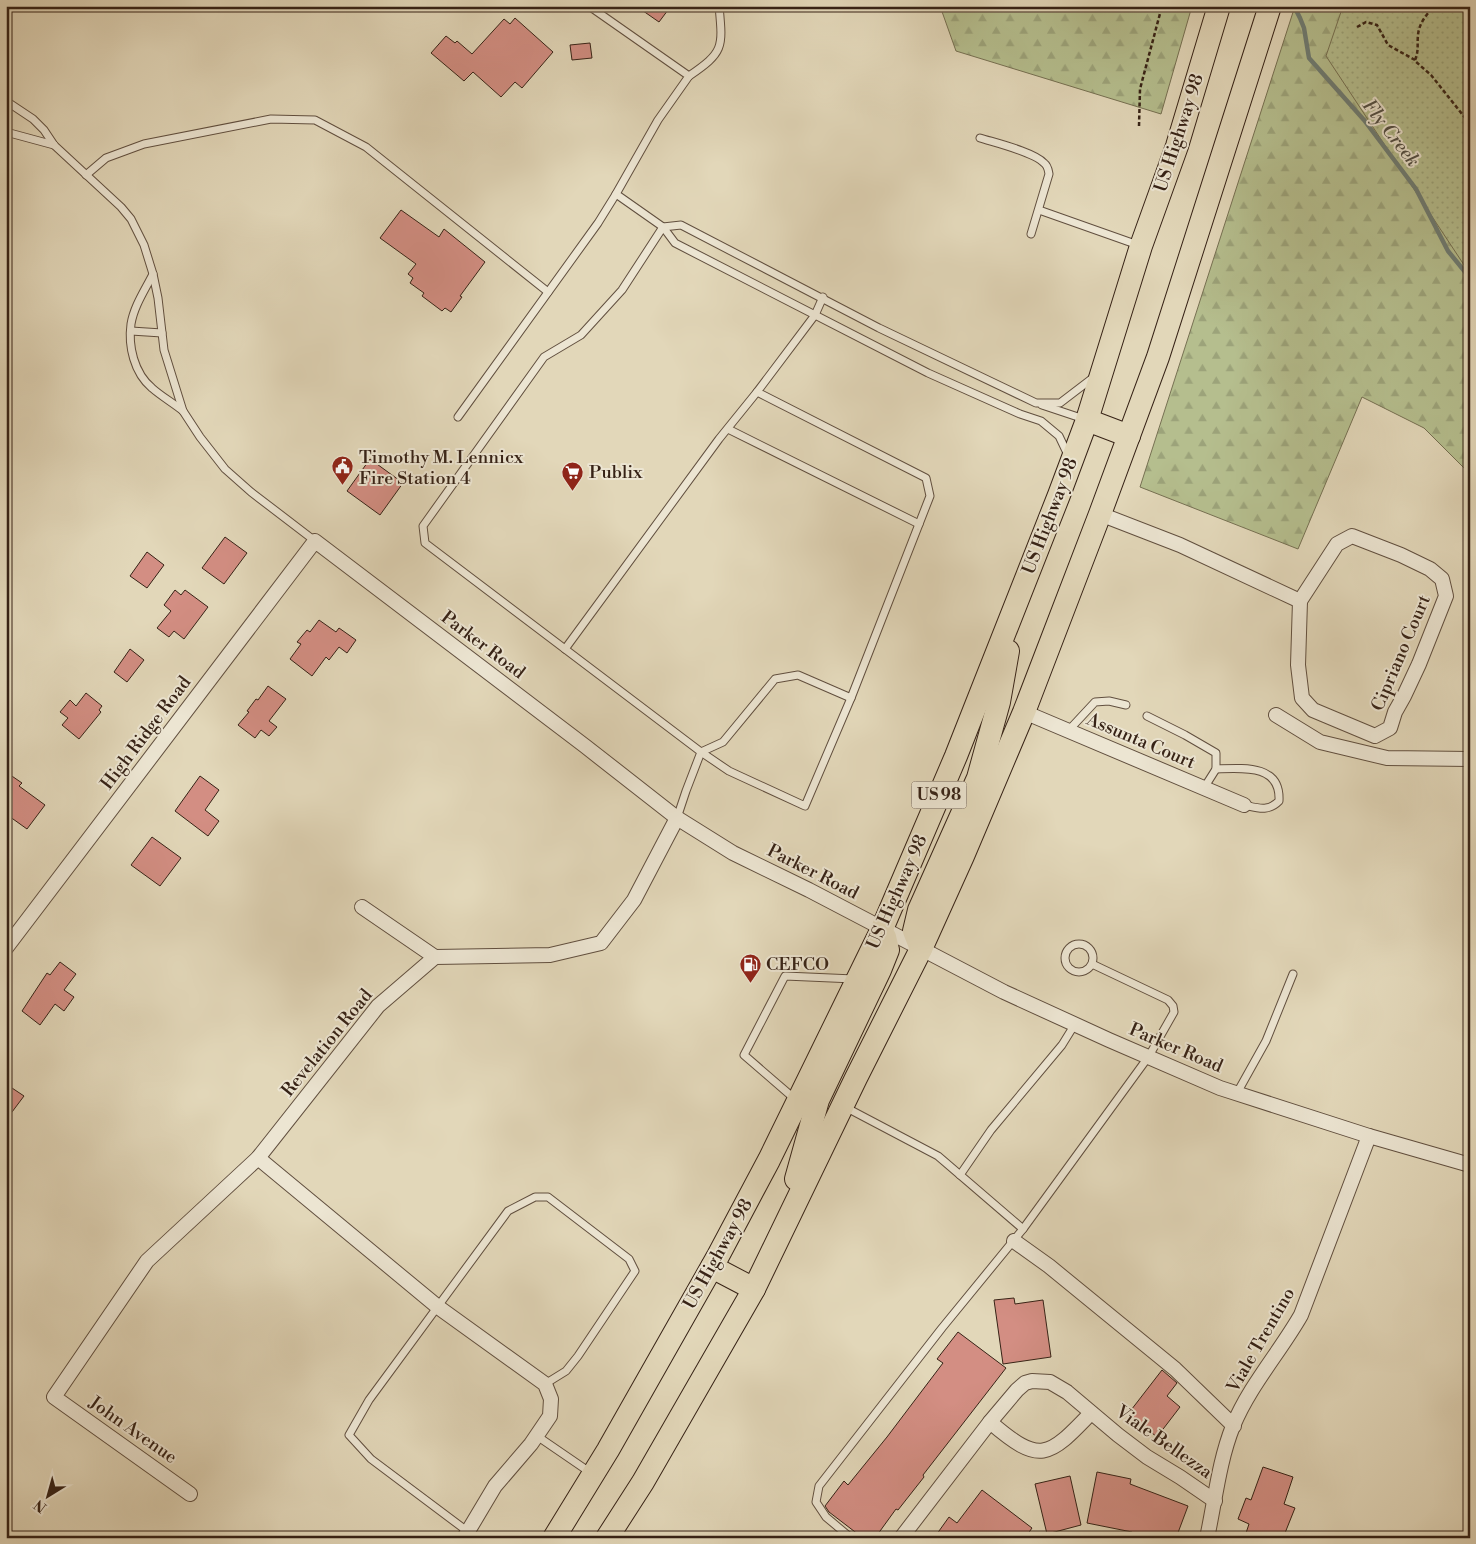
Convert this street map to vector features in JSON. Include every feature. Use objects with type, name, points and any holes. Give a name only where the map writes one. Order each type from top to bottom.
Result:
[{"type":"main road","name":"US Highway 98","points":[[554,1538],[593,1475],[712,1267],[770,1160],[882,929],[956,756],[1087,420],[1141,246],[1177,146],[1219,6]]},
{"type":"main road","name":"US 98","points":[[608,1538],[643,1482],[754,1289],[921,950],[1024,712],[1158,357],[1270,6]]},
{"type":"main road","points":[[1087,420],[1128,436]]},
{"type":"main road","points":[[921,950],[914,931],[919,910],[978,778],[999,702],[1016,606]]},
{"type":"main road","points":[[779,1237],[818,1100],[888,950],[882,929]]},
{"type":"main road","points":[[712,1267],[754,1289]]},
{"type":"street","points":[[1100,514],[1180,545],[1300,601]]},
{"type":"street","name":"Cipriano Court","points":[[1352,536],[1401,555],[1430,569],[1442,579],[1446,596],[1419,664],[1395,712],[1390,728],[1375,736],[1313,710],[1302,698],[1298,665],[1300,601],[1337,544],[1352,536]]},
{"type":"street","name":"Parker Road","points":[[315,541],[677,818],[733,853],[1004,992],[1149,1056],[1237,1093],[1369,1136],[1470,1164]]},
{"type":"street","name":"High Ridge Road","points":[[6,948],[315,541]]},
{"type":"street","name":"Assunta Court","points":[[1024,712],[1244,805]]},
{"type":"street","points":[[1276,715],[1320,742],[1387,758],[1470,759]]},
{"type":"street","points":[[362,907],[435,957],[550,954],[601,943],[634,900],[677,818]]},
{"type":"street","name":"Revelation Road","points":[[54,1397],[147,1261],[258,1158],[378,1006],[435,957]]},
{"type":"street","name":"Viale Trentino","points":[[1207,1538],[1223,1460],[1234,1426],[1259,1378],[1302,1315],[1369,1136]]},
{"type":"street","points":[[258,1158],[438,1307],[545,1384],[551,1399],[550,1416],[537,1436],[496,1486],[466,1534]]},
{"type":"street","points":[[1018,1235],[1049,1266],[1174,1369],[1234,1426]]},
{"type":"street","name":"Viale Bellezza","points":[[901,1538],[990,1422],[1017,1390],[1025,1383],[1032,1381],[1050,1382],[1067,1392],[1147,1458],[1180,1477],[1215,1501]]},
{"type":"street","name":"John Avenue","points":[[54,1397],[190,1494]]},
{"type":"street","name":"Viale Bellezza","points":[[990,1422],[1010,1440],[1023,1448],[1039,1451],[1050,1450],[1060,1445],[1091,1413]]},
{"type":"lane","points":[[589,6],[689,76]]},
{"type":"lane","points":[[458,416],[598,223],[658,120],[689,76],[710,62],[718,52],[722,32],[719,6]]},
{"type":"lane","points":[[6,101],[44,130],[54,146],[121,207],[131,219],[144,245],[153,274],[169,367],[183,411],[225,469],[251,492],[315,541]]},
{"type":"lane","points":[[86,175],[106,158],[144,144],[271,119],[315,120],[366,147],[548,292]]},
{"type":"lane","points":[[6,132],[54,146]]},
{"type":"lane","points":[[980,138],[1034,156],[1048,168],[1049,174],[1031,234]]},
{"type":"lane","points":[[616,194],[663,227],[675,242],[928,373],[1020,414],[1041,421],[1059,436],[1071,462]]},
{"type":"lane","points":[[1039,210],[1141,246]]},
{"type":"lane","points":[[663,227],[681,225],[823,297],[879,328],[1036,403],[1087,420]]},
{"type":"lane","points":[[663,227],[622,290],[581,334],[544,357],[423,526],[425,543],[701,752],[729,771],[806,806],[851,698],[930,496],[926,478],[757,392]]},
{"type":"lane","points":[[153,274],[137,305],[131,323],[133,356],[142,378],[183,411]]},
{"type":"lane","points":[[565,649],[815,315],[823,297]]},
{"type":"lane","points":[[131,331],[162,332]]},
{"type":"lane","points":[[1036,403],[1060,403],[1102,371]]},
{"type":"lane","points":[[728,429],[919,524]]},
{"type":"lane","points":[[677,818],[701,752],[723,742],[776,678],[798,675],[851,698]]},
{"type":"lane","points":[[1068,730],[1095,702],[1109,701],[1126,705]]},
{"type":"lane","points":[[1147,716],[1216,752],[1216,768],[1204,788]]},
{"type":"lane","points":[[1216,768],[1251,768],[1276,781],[1280,791],[1279,801],[1273,807],[1261,809],[1244,805]]},
{"type":"lane","points":[[851,1538],[826,1517],[816,1502],[819,1486],[942,1328],[1018,1235],[1149,1056],[1174,1012],[1173,1006],[1168,1000],[1092,964]]},
{"type":"lane","points":[[1237,1093],[1266,1041],[1292,974]]},
{"type":"lane","points":[[798,1102],[744,1055],[785,976],[858,980]]},
{"type":"lane","points":[[960,1175],[991,1130],[1062,1045],[1075,1024]]},
{"type":"lane","points":[[843,1106],[938,1156],[960,1175],[1018,1235]]},
{"type":"lane","points":[[466,1534],[371,1459],[349,1435],[369,1400],[508,1211],[535,1197],[548,1197],[629,1259],[635,1271],[578,1356],[566,1371],[545,1384]]},
{"type":"lane","points":[[537,1436],[593,1475]]},
{"type":"path","points":[[1139,126],[1140,89],[1162,6]]},
{"type":"path","points":[[1415,60],[1418,52],[1418,34],[1424,17],[1434,6]]},
{"type":"path","points":[[1463,6],[1470,9]]},
{"type":"path","points":[[1357,27],[1366,22],[1377,25],[1388,45],[1415,60],[1431,75],[1470,124]]},
{"type":"green space","points":[[940,6],[1192,6],[1161,114],[956,51]]},
{"type":"green space","points":[[1295,6],[1470,6],[1470,474],[1424,428],[1362,397],[1298,549],[1140,487]]},
{"type":"green space","points":[[1343,6],[1470,6],[1470,274],[1326,56]]},
{"type":"building","points":[[636,6],[671,6],[659,22]]},
{"type":"building","points":[[515,18],[553,52],[522,88],[515,82],[501,97],[473,72],[464,81],[431,53],[446,36],[455,43],[457,41],[472,54],[504,19],[510,24]]},
{"type":"building","points":[[590,43],[592,58],[572,60],[570,45]]},
{"type":"building","points":[[401,210],[439,237],[444,229],[485,262],[460,296],[462,297],[451,312],[445,308],[442,311],[422,296],[424,293],[410,283],[413,278],[408,274],[416,264],[380,238]]},
{"type":"building","points":[[370,459],[403,483],[380,515],[347,491]]},
{"type":"building","points":[[225,537],[247,553],[224,584],[202,568]]},
{"type":"building","points":[[147,552],[164,565],[147,588],[130,576]]},
{"type":"building","points":[[175,590],[181,595],[185,590],[208,607],[184,639],[174,631],[169,637],[157,628],[171,611],[164,605]]},
{"type":"building","points":[[319,620],[336,632],[339,628],[356,640],[347,653],[339,647],[329,660],[326,657],[312,676],[290,659],[301,644],[297,642],[307,630],[310,632]]},
{"type":"building","points":[[130,649],[144,660],[127,682],[114,672]]},
{"type":"building","points":[[268,686],[286,699],[269,721],[277,727],[269,736],[261,730],[255,738],[238,725],[249,712],[247,711],[256,699],[258,700]]},
{"type":"building","points":[[86,693],[102,706],[99,710],[101,712],[79,739],[62,725],[68,718],[60,712],[70,700],[76,706]]},
{"type":"building","points":[[6,772],[22,783],[19,786],[45,805],[27,829],[6,814]]},
{"type":"building","points":[[200,776],[219,790],[205,810],[219,821],[208,836],[175,811]]},
{"type":"building","points":[[152,837],[181,858],[160,886],[131,865]]},
{"type":"building","points":[[60,962],[76,974],[64,990],[74,997],[64,1011],[55,1004],[40,1025],[22,1011],[47,973],[50,975]]},
{"type":"building","points":[[6,1084],[24,1096],[6,1120]]},
{"type":"building","points":[[1014,1298],[1015,1304],[1043,1300],[1051,1357],[1003,1364],[994,1300]]},
{"type":"building","points":[[958,1332],[1006,1368],[923,1475],[924,1477],[898,1510],[896,1509],[875,1538],[863,1538],[829,1512],[825,1506],[844,1481],[848,1485],[887,1437],[943,1363],[937,1359]]},
{"type":"building","points":[[1162,1370],[1177,1383],[1167,1396],[1180,1407],[1157,1437],[1128,1414]]},
{"type":"building","points":[[1263,1467],[1293,1477],[1284,1504],[1295,1508],[1283,1538],[1257,1538],[1246,1533],[1249,1524],[1238,1519],[1246,1498],[1251,1500]]},
{"type":"building","points":[[1097,1472],[1131,1479],[1130,1484],[1188,1506],[1176,1538],[1130,1538],[1132,1532],[1087,1523]]},
{"type":"building","points":[[1070,1476],[1081,1525],[1047,1534],[1035,1484]]},
{"type":"building","points":[[982,1490],[1032,1528],[1025,1538],[934,1538],[949,1517],[957,1523]]},
{"type":"waterway","name":"Fly Creek","points":[[1294,6],[1304,28],[1309,58],[1364,120],[1416,189],[1448,251],[1470,278]]},
{"type":"place","name":"Timothy M. Lennicx Fire Station 4","points":[[343,486]]},
{"type":"place","name":"Publix","points":[[573,491]]},
{"type":"place","name":"CEFCO","points":[[750,983]]}]
